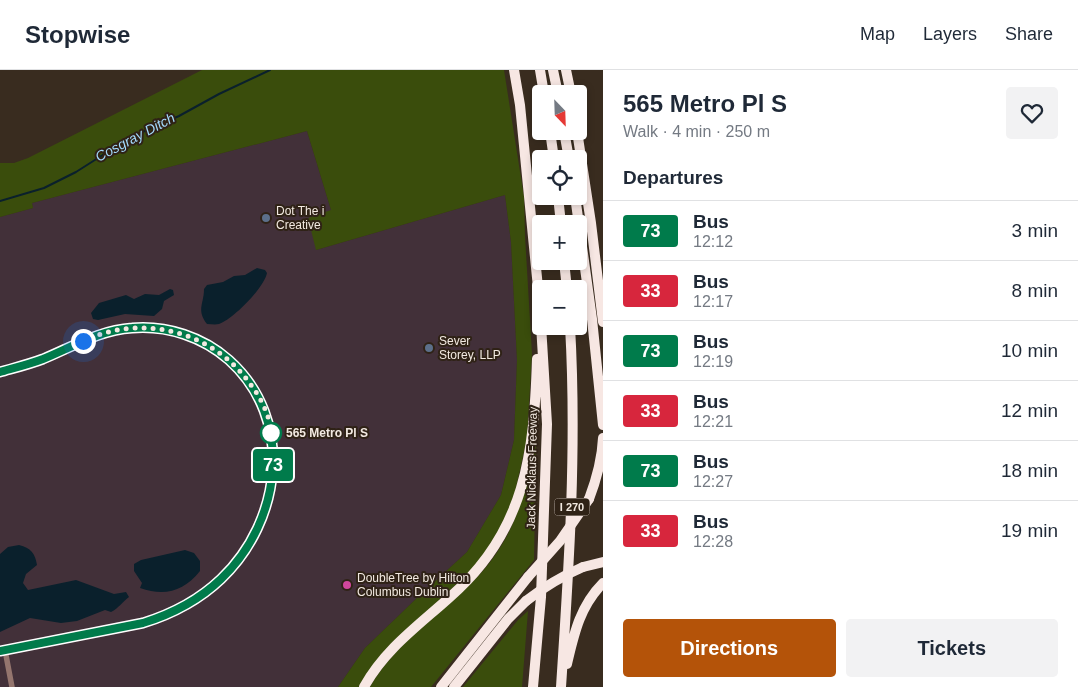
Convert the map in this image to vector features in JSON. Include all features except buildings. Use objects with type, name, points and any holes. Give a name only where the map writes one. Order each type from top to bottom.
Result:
[{"type":"highway","name":"Jack Nicklaus Freeway","points":[[514,70],[520,105],[537,280]]},
{"type":"highway","points":[[540,70],[542,85]]},
{"type":"highway","points":[[553,70],[556,85]]},
{"type":"highway","points":[[566,70],[568,85]]},
{"type":"highway","points":[[578,140],[603,322]]},
{"type":"highway","points":[[576,205],[592,319],[603,425]]},
{"type":"highway","points":[[364,687],[390,650],[452,596],[477,571],[495,547],[510,520],[522,487],[530,447],[536,383],[537,335]]},
{"type":"highway","name":"Jack Nicklaus Freeway","points":[[533,687],[541,597],[547,424],[541,335]]},
{"type":"highway","name":"I 270","points":[[561,687],[573,474],[573,388],[570,335]]},
{"type":"highway","points":[[441,687],[528,577],[560,541],[589,499],[602,457],[603,438]]},
{"type":"highway","points":[[454,687],[508,619],[526,601],[542,588],[562,577],[583,567],[603,562]]},
{"type":"highway","points":[[561,687],[583,609],[603,583]]},
{"type":"street","points":[[0,372],[42,360],[103,333],[133,327],[164,330],[194,338],[222,354],[243,374],[253,387],[261,400],[270,423],[274,456],[270,489],[252,538],[234,565],[209,589],[182,608],[143,623],[2,651],[12,687]]},
{"type":"shaded area","points":[[307,131],[331,210],[316,250],[505,195],[511,242],[517,360],[514,440],[501,495],[467,552],[365,648],[338,687],[0,687],[0,217],[33,208],[32,203]]},
{"type":"green space","points":[[202,70],[504,70],[524,197],[532,354],[527,438],[514,497],[504,523],[484,556],[461,580],[395,640],[373,667],[361,687],[338,687],[365,648],[467,552],[501,495],[514,440],[517,360],[511,242],[505,195],[316,250],[308,218],[331,210],[307,131],[32,203],[33,208],[0,217],[0,163],[14,163],[28,158]]},
{"type":"green space","points":[[534,446],[536,446],[534,560],[431,687],[370,687],[400,648],[462,592],[492,560],[512,526],[519,508]]},
{"type":"green space","points":[[528,611],[522,687],[463,687],[518,620]]},
{"type":"water","points":[[257,268],[265,270],[267,273],[265,279],[240,310],[218,324],[207,324],[201,311],[204,289],[207,285],[223,282],[234,276],[245,275]]},
{"type":"water","points":[[170,289],[173,290],[174,295],[164,301],[162,309],[154,316],[125,314],[98,320],[93,319],[91,313],[99,303],[126,295],[134,299],[145,294],[159,295]]},
{"type":"water","points":[[19,545],[32,552],[37,565],[26,574],[23,583],[28,590],[76,580],[114,594],[126,592],[129,597],[111,612],[105,610],[77,621],[61,623],[30,618],[0,632],[0,554],[8,547]]},
{"type":"water","points":[[185,550],[194,553],[200,561],[200,571],[194,578],[181,588],[166,592],[149,591],[140,588],[142,583],[134,571],[134,564],[141,560]]},
{"type":"waterway","name":"Cosgray Ditch","points":[[0,201],[44,188],[76,172],[131,137],[179,116],[219,94],[270,70]]},
{"type":"bus line","name":"73","points":[[0,372],[42,360],[103,333],[120,329],[133,327],[180,333],[218,351],[243,374],[261,400],[270,423],[274,456],[270,489],[252,538],[234,565],[221,579],[198,597],[182,608],[143,623],[0,651]]},
{"type":"place","name":"Dot The i Creative","points":[[266,218]]},
{"type":"place","name":"Sever Storey, LLP","points":[[429,348]]},
{"type":"place","name":"565 Metro Pl S","points":[[271,433]]},
{"type":"place","name":"DoubleTree by Hilton Columbus Dublin","points":[[347,585]]},
{"type":"route","points":[[83,341],[103,333],[133,327],[158,329],[194,338],[218,351],[243,374],[261,400],[270,423],[271,433]]}]
